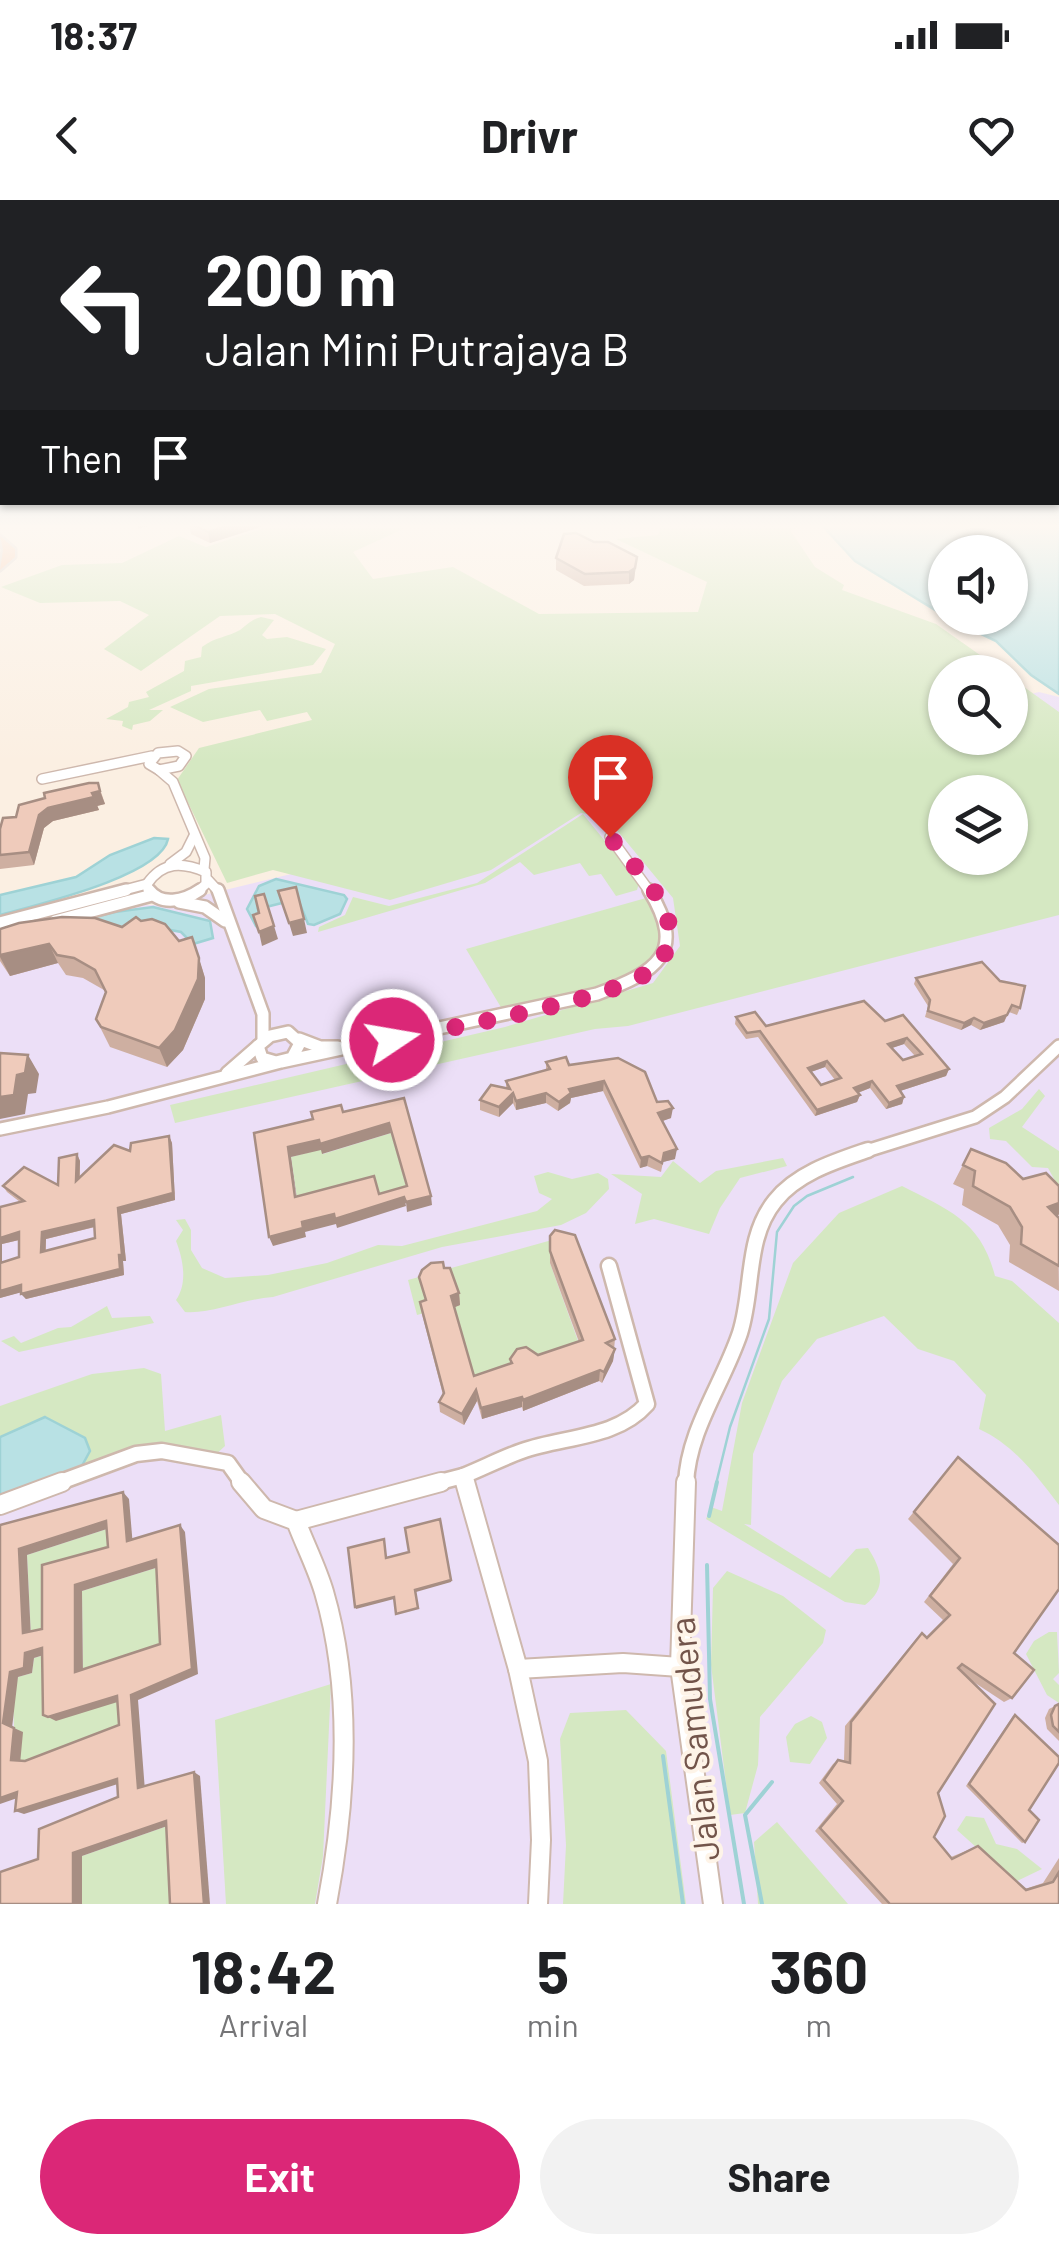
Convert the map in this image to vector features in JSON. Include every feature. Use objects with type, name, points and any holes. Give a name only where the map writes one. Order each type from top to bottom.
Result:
[{"type":"street","points":[[153,763],[178,751],[186,756],[173,782]]},
{"type":"street","points":[[42,778],[127,760],[179,766]]},
{"type":"street","points":[[153,763],[173,782],[205,858],[206,874],[195,894],[170,900]]},
{"type":"street","points":[[0,923],[147,884],[186,852],[194,836]]},
{"type":"street","points":[[0,1129],[618,988],[657,966],[664,956],[670,928],[664,911],[610,837]]},
{"type":"street","points":[[166,867],[184,863],[206,874],[217,886],[263,1014],[262,1058],[282,1062],[299,1050],[293,1036]]},
{"type":"street","points":[[147,884],[152,896]]},
{"type":"street","points":[[0,935],[152,896],[215,912],[231,928]]},
{"type":"street","points":[[263,1014],[293,1036],[320,1047],[355,1048]]},
{"type":"street","points":[[209,1080],[234,1070],[272,1034],[293,1036]]},
{"type":"street","name":"Jalan Samudera","points":[[713,1904],[680,1667],[687,1457],[740,1332],[750,1290],[754,1244],[764,1219],[777,1198],[826,1164],[976,1117],[1005,1097],[1059,1046]]},
{"type":"street","points":[[0,1505],[100,1464],[162,1450],[228,1462],[251,1496],[275,1517],[296,1520],[462,1476],[524,1450],[617,1427],[644,1412],[647,1404],[609,1266]]},
{"type":"street","points":[[462,1476],[518,1669],[538,1761],[538,1904]]},
{"type":"street","points":[[296,1520],[324,1592],[334,1648],[342,1795],[337,1856],[327,1904]]},
{"type":"street","points":[[518,1669],[623,1663],[680,1667]]},
{"type":"shaded area","points":[[1039,692],[1059,697],[1059,1904],[0,1904],[0,938],[136,905],[163,905],[928,719],[928,755],[1028,755],[1028,695]]},
{"type":"green space","points":[[125,604],[520,604],[539,614],[698,612],[701,604],[879,604],[928,621],[928,635],[952,635],[980,655],[928,655],[928,755],[1028,755],[1028,690],[1059,712],[1059,915],[628,1026],[595,1029],[175,1123],[170,1105],[505,1027],[653,983],[680,946],[673,898],[606,817],[581,813],[491,870],[390,900],[273,870],[227,883],[177,780],[199,748],[312,720],[307,712],[267,721],[260,710],[203,722],[170,707],[209,689],[321,673],[335,644],[275,614],[220,616],[141,671],[104,649],[149,615]]},
{"type":"green space","points":[[261,617],[274,620],[262,635],[267,639],[287,637],[326,649],[313,665],[191,686],[191,691],[149,710],[163,710],[150,721],[133,725],[132,730],[122,726],[123,721],[106,719],[128,707],[129,702],[149,697],[146,692],[184,671],[185,661],[201,657],[202,647]]},
{"type":"green space","points":[[583,814],[639,883],[637,890],[616,896],[601,874],[589,876],[580,863],[534,875],[520,862],[485,883],[318,932],[319,927],[345,915],[353,897],[389,906],[477,883]]},
{"type":"green space","points":[[646,898],[654,902],[663,924],[657,953],[642,969],[599,990],[502,1009],[466,949]]},
{"type":"green space","points":[[1039,1089],[1045,1096],[1022,1127],[1059,1151],[1059,1188],[1048,1168],[1032,1167],[1006,1141],[990,1139],[989,1128],[1022,1109]]},
{"type":"green space","points":[[391,1133],[409,1196],[298,1206],[291,1157],[322,1149],[323,1154]]},
{"type":"green space","points":[[783,1158],[787,1166],[740,1178],[709,1234],[654,1219],[635,1224],[642,1194],[611,1174],[661,1177],[673,1161],[700,1183],[716,1171]]},
{"type":"green space","points":[[548,1172],[572,1179],[598,1173],[608,1179],[609,1189],[586,1213],[561,1225],[442,1247],[273,1297],[217,1309],[185,1312],[176,1300],[183,1271],[176,1241],[183,1230],[176,1220],[185,1219],[191,1230],[191,1250],[202,1268],[225,1278],[268,1275],[327,1263],[378,1245],[402,1246],[537,1211],[552,1199],[539,1193],[534,1176]]},
{"type":"green space","points":[[902,1186],[961,1219],[981,1242],[995,1276],[1012,1281],[1059,1323],[1059,1505],[1014,1452],[979,1429],[986,1395],[954,1361],[918,1349],[884,1316],[817,1339],[782,1381],[753,1454],[751,1525],[744,1524],[830,1578],[856,1549],[868,1548],[880,1578],[877,1592],[865,1605],[845,1602],[706,1519],[711,1507],[722,1511],[742,1403],[793,1263],[839,1213]]},
{"type":"green space","points":[[552,1240],[550,1263],[582,1352],[475,1387],[428,1312],[417,1315],[408,1280]]},
{"type":"green space","points":[[107,1306],[112,1318],[150,1316],[154,1323],[19,1352],[1,1341],[14,1336],[21,1343],[58,1328],[71,1327]]},
{"type":"green space","points":[[144,1368],[161,1374],[165,1431],[221,1415],[225,1446],[213,1457],[144,1457],[0,1512],[84,1464],[90,1451],[85,1438],[45,1417],[0,1437],[0,1406],[92,1374]]},
{"type":"green space","points":[[113,1527],[114,1554],[50,1572],[50,1635],[31,1638],[27,1555]]},
{"type":"green space","points":[[162,1566],[166,1649],[83,1676],[82,1591]]},
{"type":"green space","points":[[727,1571],[783,1596],[826,1630],[823,1643],[760,1717],[758,1765],[745,1813],[730,1815],[711,1665],[713,1588]]},
{"type":"green space","points":[[1057,1632],[1059,1673],[1053,1679],[1059,1685],[1059,1703],[1047,1695],[1026,1654],[1034,1641]]},
{"type":"green space","points":[[50,1653],[124,1700],[126,1729],[20,1764],[14,1720],[18,1677],[32,1673],[34,1658]]},
{"type":"green space","points":[[331,1684],[323,1856],[315,1904],[226,1904],[215,1720]]},
{"type":"green space","points":[[626,1710],[666,1751],[686,1904],[563,1904],[566,1845],[560,1739],[570,1713]]},
{"type":"green space","points":[[811,1716],[822,1722],[827,1738],[810,1764],[790,1762],[786,1737],[795,1724]]},
{"type":"green space","points":[[966,1816],[984,1818],[996,1844],[1017,1849],[1042,1869],[1015,1882],[957,1830]]},
{"type":"green space","points":[[777,1822],[848,1904],[758,1904],[754,1842]]},
{"type":"green space","points":[[173,1824],[177,1904],[82,1904],[82,1856]]},
{"type":"water","points":[[1028,604],[1059,604],[1059,694],[1028,672],[1028,655],[1010,655],[983,635],[1028,635]]},
{"type":"water","points":[[154,838],[168,839],[144,865],[121,877],[0,915],[0,895],[76,877],[110,855]]},
{"type":"water","points":[[276,879],[344,895],[347,899],[340,914],[314,925],[308,924],[298,899],[258,909],[261,925],[256,926],[247,909],[259,886]]},
{"type":"water","points":[[153,907],[210,921],[213,938],[193,944],[181,932],[165,929],[12,937],[115,912]]},
{"type":"water","points":[[45,1417],[85,1438],[90,1451],[78,1473],[0,1505],[0,1437]]},
{"type":"building","points":[[98,783],[100,791],[92,793],[94,797],[48,808],[39,815],[29,852],[0,855],[3,818],[16,817],[19,805],[45,798],[44,793]]},
{"type":"building","points":[[296,887],[304,919],[289,923],[278,891]]},
{"type":"building","points":[[264,894],[274,926],[259,932],[253,915],[259,913],[255,896]]},
{"type":"building","points":[[62,917],[95,918],[122,927],[136,917],[141,921],[152,919],[165,924],[179,941],[192,937],[199,958],[198,979],[175,1030],[159,1048],[101,1027],[96,1019],[106,992],[95,970],[74,958],[57,955],[49,944],[0,955],[0,929]]},
{"type":"building","points":[[982,962],[1000,981],[1025,986],[1020,1008],[1012,1005],[1007,1015],[984,1023],[974,1018],[964,1023],[928,1011],[930,1000],[916,978]]},
{"type":"building","points":[[864,1001],[885,1021],[903,1015],[949,1069],[897,1086],[904,1097],[889,1103],[872,1081],[854,1088],[860,1095],[817,1110],[760,1031],[747,1033],[736,1017],[755,1012],[766,1026]],"holes":[[[907,1038],[922,1054],[903,1060],[888,1044]],[[827,1061],[841,1078],[821,1085],[808,1068]]]},
{"type":"building","points":[[0,1053],[28,1055],[25,1073],[17,1075],[14,1095],[0,1097]]},
{"type":"building","points":[[566,1057],[569,1065],[618,1058],[645,1072],[657,1102],[668,1101],[673,1108],[658,1113],[677,1149],[664,1153],[662,1163],[649,1156],[641,1158],[604,1081],[569,1089],[571,1093],[559,1102],[546,1093],[516,1101],[513,1093],[499,1107],[480,1100],[491,1085],[510,1089],[506,1081],[550,1069],[546,1062]]},
{"type":"building","points":[[404,1098],[431,1196],[406,1202],[404,1197],[335,1219],[334,1214],[302,1222],[303,1228],[269,1237],[254,1133],[313,1119],[311,1112],[341,1105],[343,1112]],"holes":[[[389,1123],[407,1186],[379,1194],[374,1176],[295,1197],[288,1147],[319,1140],[320,1144]]]},
{"type":"building","points":[[169,1136],[173,1193],[118,1208],[120,1269],[21,1294],[21,1285],[0,1291],[0,1263],[19,1257],[19,1232],[0,1238],[0,1207],[24,1201],[3,1186],[24,1167],[58,1185],[59,1158],[77,1154],[76,1181],[114,1145],[130,1151],[131,1143]],"holes":[[[94,1220],[95,1238],[41,1252],[42,1232]]]},
{"type":"building","points":[[971,1149],[1006,1163],[1023,1179],[1046,1173],[1059,1186],[1059,1203],[1048,1207],[1059,1218],[1059,1266],[1021,1244],[1022,1227],[1010,1207],[973,1186],[975,1171],[963,1165]]},
{"type":"building","points":[[555,1230],[575,1235],[615,1339],[606,1343],[615,1349],[604,1372],[600,1370],[523,1400],[522,1397],[481,1408],[476,1390],[462,1414],[439,1402],[444,1393],[420,1302],[426,1300],[419,1277],[422,1270],[431,1263],[443,1262],[444,1268],[450,1268],[459,1293],[451,1296],[474,1376],[512,1363],[510,1359],[517,1349],[526,1347],[538,1355],[583,1340],[550,1251],[550,1236]]},
{"type":"building","points":[[958,1457],[1059,1545],[1059,1589],[1014,1653],[1034,1670],[1012,1698],[962,1664],[958,1668],[995,1704],[938,1793],[945,1816],[934,1837],[952,1859],[978,1846],[1026,1890],[1053,1882],[1059,1872],[1059,1904],[890,1904],[820,1828],[843,1801],[824,1780],[838,1760],[850,1763],[851,1722],[922,1633],[927,1638],[950,1615],[930,1596],[960,1558],[914,1512]]},
{"type":"building","points":[[123,1492],[127,1541],[180,1525],[192,1669],[131,1695],[138,1788],[194,1772],[204,1904],[170,1904],[166,1821],[73,1853],[73,1904],[0,1904],[0,1872],[38,1859],[39,1829],[118,1797],[117,1779],[15,1811],[17,1792],[0,1798],[0,1525]],"holes":[[[106,1521],[108,1547],[42,1565],[42,1629],[23,1633],[19,1549]],[[156,1560],[160,1644],[75,1672],[75,1585]],[[42,1648],[43,1715],[48,1717],[117,1696],[119,1725],[25,1761],[11,1760],[14,1728],[3,1723],[10,1672],[24,1668],[25,1653]]]},
{"type":"building","points":[[440,1519],[451,1580],[415,1590],[418,1608],[396,1614],[394,1597],[355,1607],[348,1548],[384,1539],[386,1558],[409,1552],[405,1528]]},
{"type":"building","points":[[1059,1704],[1059,1732],[1051,1715]]},
{"type":"building","points":[[1015,1715],[1059,1757],[1029,1810],[1039,1820],[1025,1842],[969,1784]]},
{"type":"waterway","points":[[716,1484],[730,1427],[769,1319],[777,1232],[794,1206],[807,1196],[853,1177]]},
{"type":"waterway","points":[[709,1516],[717,1482]]},
{"type":"waterway","points":[[707,1565],[710,1699],[744,1904]]},
{"type":"waterway","points":[[663,1756],[683,1904]]},
{"type":"waterway","points":[[762,1904],[745,1815],[772,1782]]},
{"type":"route","points":[[392,1040],[618,988],[657,966],[664,956],[670,928],[664,911],[610,837]]}]
